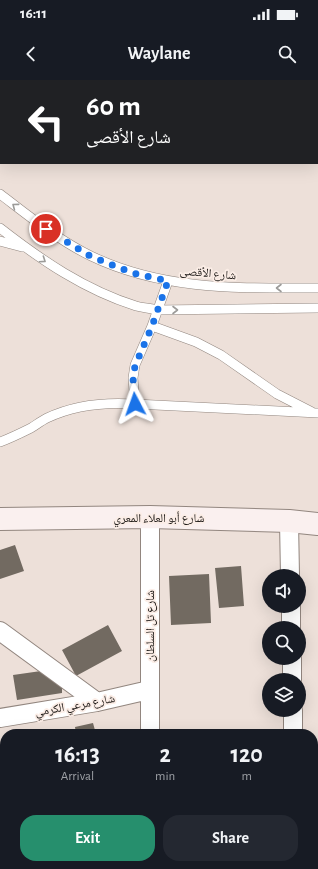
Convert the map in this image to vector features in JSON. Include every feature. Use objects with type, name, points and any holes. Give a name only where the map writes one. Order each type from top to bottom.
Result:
[{"type":"street","name":"شارع أبو العلاء المعري","points":[[0,519],[150,517],[289,521],[318,524]]},
{"type":"street","name":"شارع تل السلطان","points":[[150,517],[150,729]]},
{"type":"street","points":[[289,521],[290,569]]},
{"type":"street","points":[[0,630],[97,702]]},
{"type":"street","name":"شارع مرعي الكرمي","points":[[0,718],[97,702],[149,690]]},
{"type":"street","points":[[293,717],[293,729]]},
{"type":"lane","name":"شارع الأقصى","points":[[0,194],[46,229],[90,256],[133,273],[168,281],[205,286],[318,288]]},
{"type":"lane","points":[[0,228],[53,267],[110,296],[137,306],[157,310],[318,308]]},
{"type":"lane","points":[[0,241],[27,249]]},
{"type":"lane","points":[[135,404],[133,378],[135,366],[152,326],[168,281]]},
{"type":"lane","points":[[152,326],[196,342],[221,355],[277,394],[317,413]]},
{"type":"lane","points":[[0,442],[15,436],[47,418],[65,411],[84,406],[101,404],[118,403],[317,413]]},
{"type":"building","points":[[15,545],[24,571],[0,579],[0,550]]},
{"type":"building","points":[[241,566],[244,606],[219,608],[215,568]]},
{"type":"building","points":[[209,574],[211,623],[171,625],[169,576]]},
{"type":"building","points":[[108,625],[122,651],[76,676],[62,650]]},
{"type":"building","points":[[48,670],[62,684],[62,693],[17,700],[13,675]]},
{"type":"building","points":[[93,723],[95,729],[75,729],[75,727]]},
{"type":"route","points":[[46,229],[90,256],[133,273],[168,281],[152,326],[135,366],[133,378],[135,404]]}]
